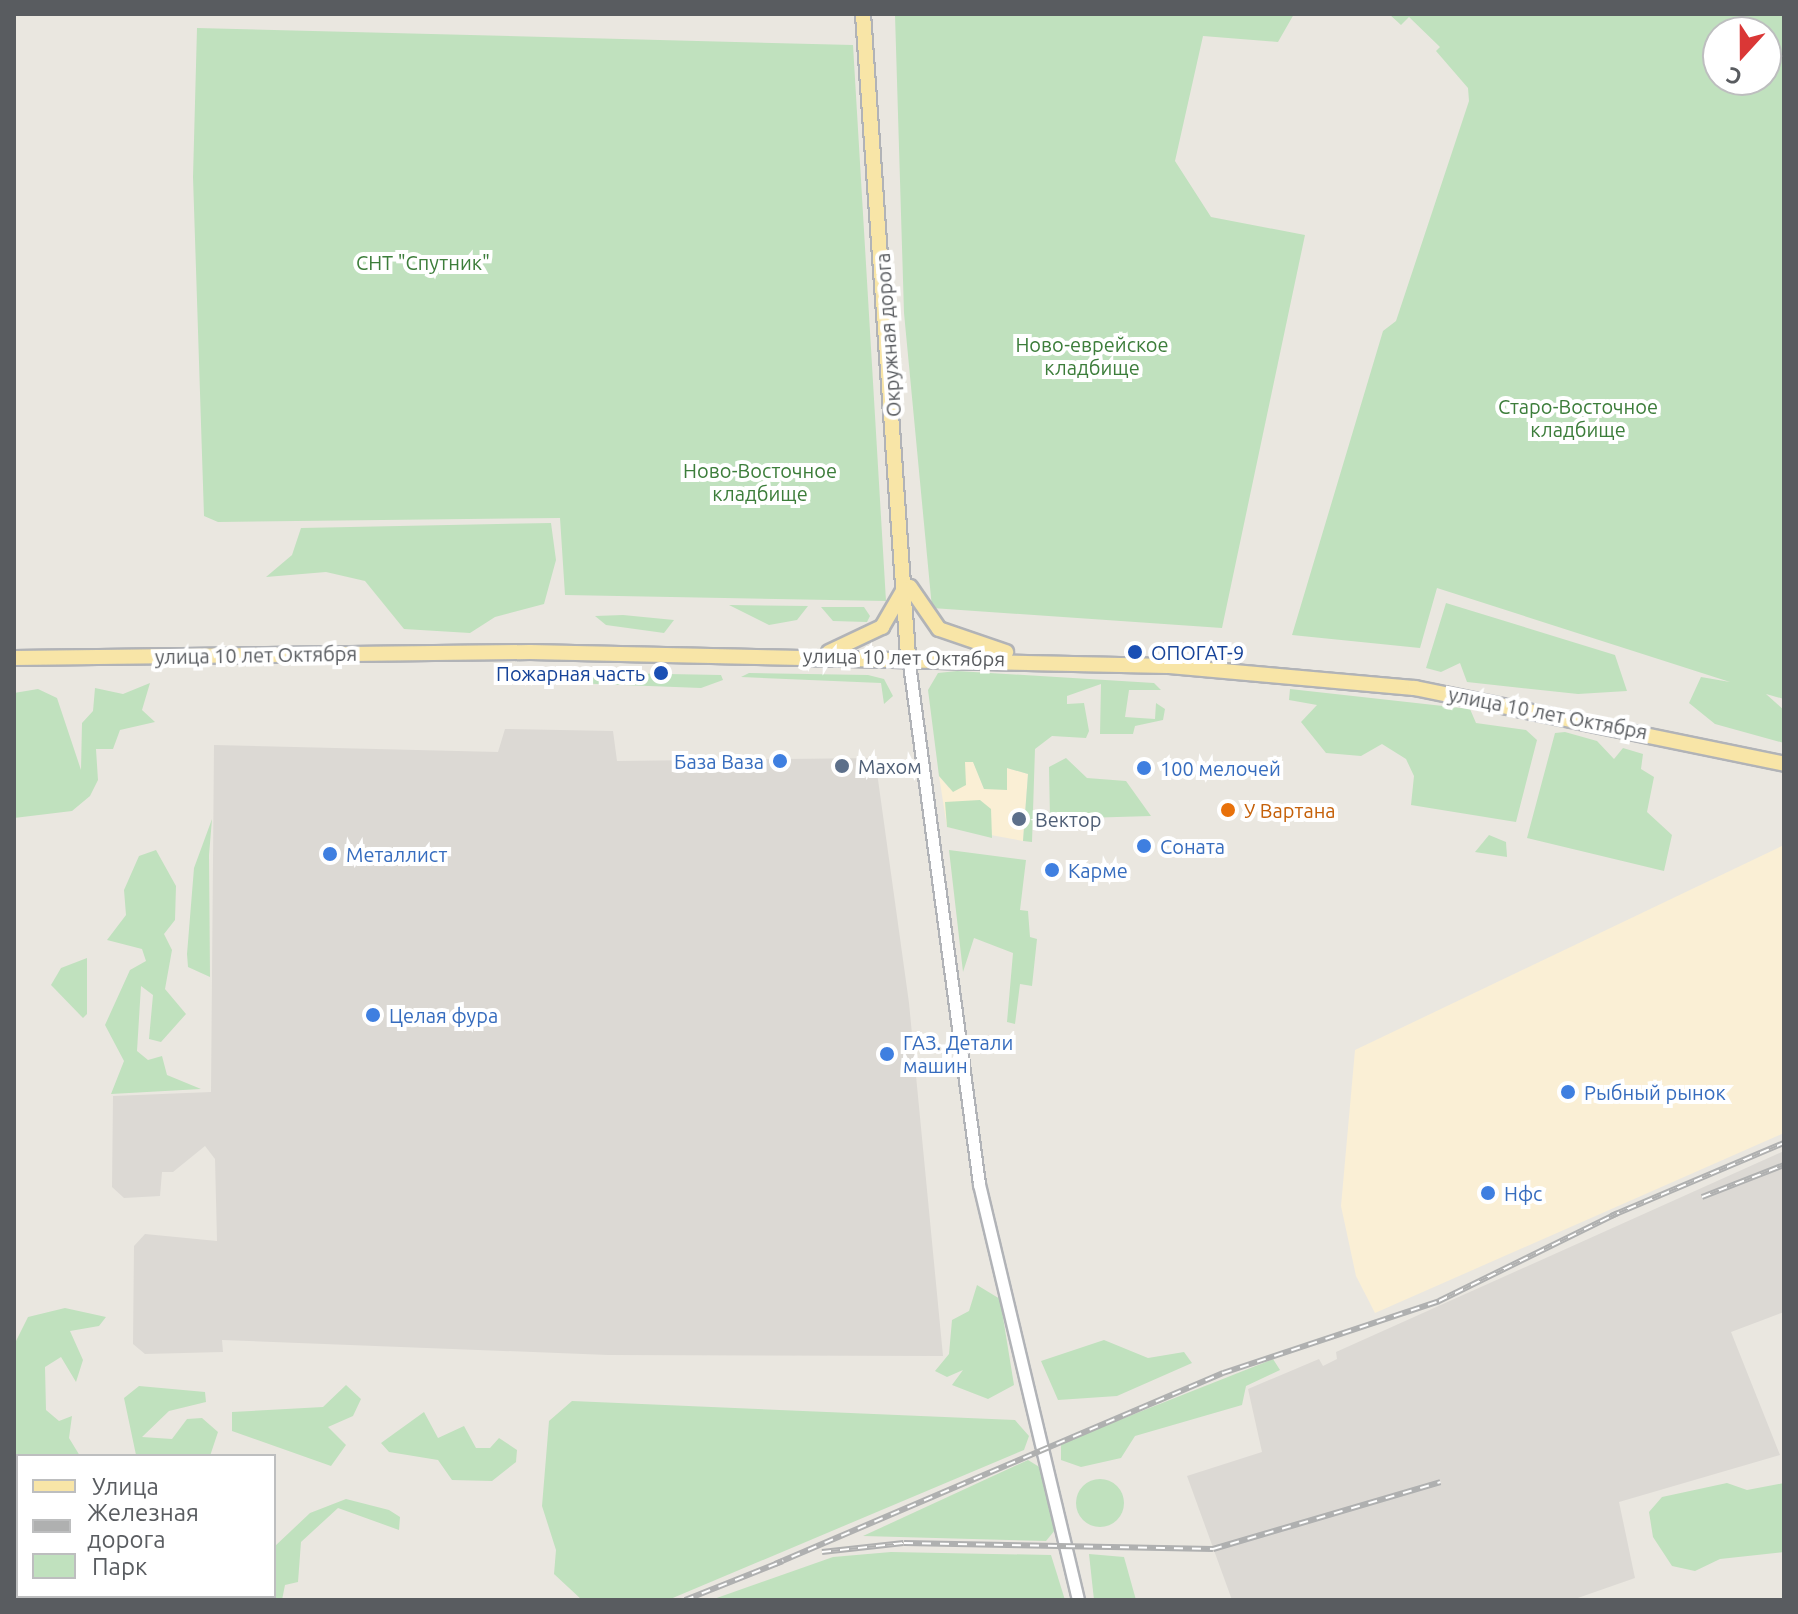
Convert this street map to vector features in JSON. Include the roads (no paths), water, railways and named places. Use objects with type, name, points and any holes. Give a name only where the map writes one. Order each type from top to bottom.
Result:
[{"type":"main road","name":"Окружная дорога","points":[[863,14],[907,579],[908,656]]},
{"type":"main road","points":[[810,657],[882,627],[907,579]]},
{"type":"main road","points":[[907,579],[922,613],[939,629],[1025,659]]},
{"type":"main road","name":"улица 10 лет Октября","points":[[14,658],[908,656],[1025,659],[1415,688],[1784,764]]},
{"type":"street","points":[[908,656],[979,1184],[1078,1600]]},
{"type":"railway","points":[[1611,1216],[1784,1143]]},
{"type":"railway","points":[[1702,1197],[1784,1165]]},
{"type":"railway","points":[[775,1564],[1223,1373],[1439,1301],[1618,1213]]},
{"type":"railway","points":[[822,1552],[904,1543],[1213,1549],[1440,1482]]},
{"type":"railway","points":[[685,1600],[783,1561]]},
{"type":"place","name":"ОПОГАТ-9","points":[[1135,652]]},
{"type":"place","name":"Пожарная часть","points":[[661,673]]},
{"type":"place","name":"База Ваза","points":[[780,761]]},
{"type":"place","name":"Махом","points":[[842,766]]},
{"type":"place","name":"100 мелочей","points":[[1144,768]]},
{"type":"place","name":"У Вартана","points":[[1228,810]]},
{"type":"place","name":"Вектор","points":[[1019,819]]},
{"type":"place","name":"Соната","points":[[1144,846]]},
{"type":"place","name":"Металлист","points":[[330,854]]},
{"type":"place","name":"Карме","points":[[1052,870]]},
{"type":"place","name":"Целая фура","points":[[373,1015]]},
{"type":"place","name":"ГАЗ. Детали машин","points":[[887,1054]]},
{"type":"place","name":"Рыбный рынок","points":[[1568,1092]]},
{"type":"place","name":"Нфс","points":[[1488,1193]]},
{"type":"park label","name":"СНТ \"Спутник\"","points":[[423,262]]},
{"type":"park label","name":"Ново-еврейское кладбище","points":[[1092,356]]},
{"type":"park label","name":"Старо-Восточное кладбище","points":[[1578,418]]},
{"type":"park label","name":"Ново-Восточное кладбище","points":[[760,482]]}]
